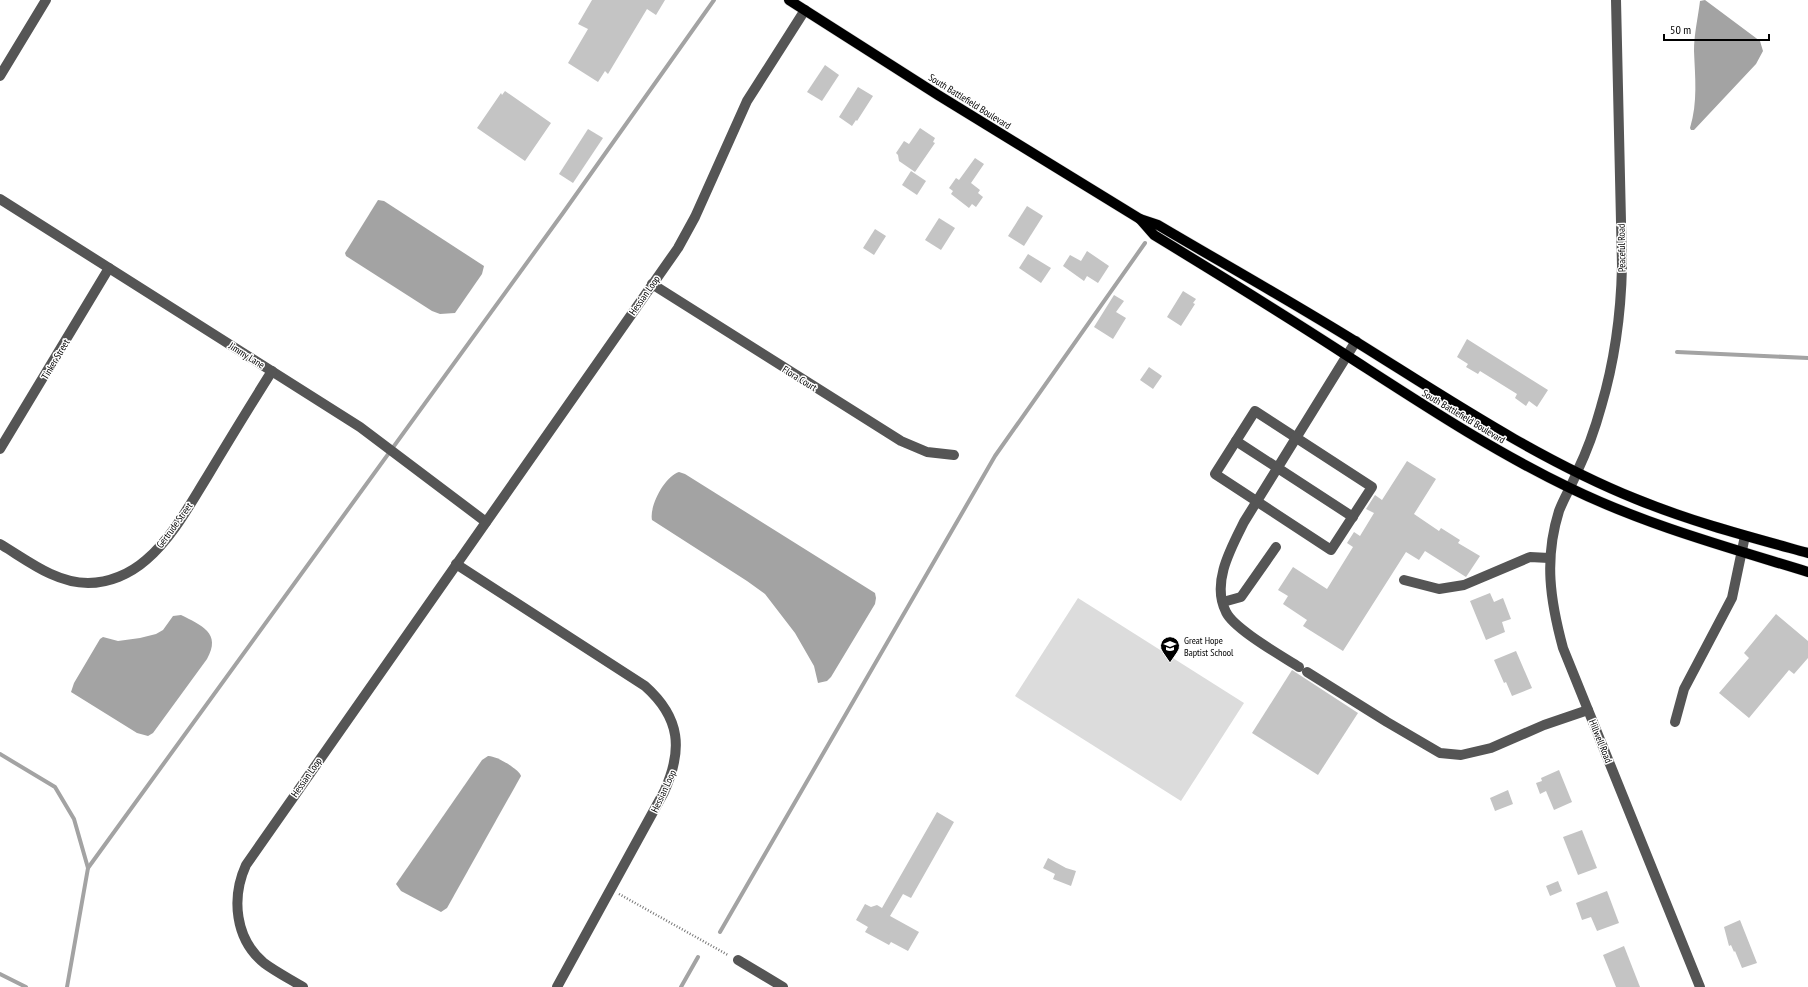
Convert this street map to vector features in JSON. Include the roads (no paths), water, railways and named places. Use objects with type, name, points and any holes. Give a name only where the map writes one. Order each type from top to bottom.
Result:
[{"type":"main road","name":"South Battlefield Boulevard","points":[[790,0],[938,95],[1140,218],[1158,225],[1356,341],[1456,405],[1545,456],[1635,499],[1702,524],[1808,553]]},
{"type":"main road","name":"South Battlefield Boulevard","points":[[1140,218],[1154,235],[1347,356],[1432,412],[1570,488],[1646,522],[1808,572]]},
{"type":"street","points":[[0,76],[46,0]]},
{"type":"street","name":"Peaceful Road","points":[[1570,488],[1578,472],[1601,407],[1619,330],[1622,303],[1616,0]]},
{"type":"street","name":"Hessian Loop","points":[[303,987],[264,962],[249,945],[242,929],[237,910],[240,877],[253,853],[486,522],[687,232],[747,101],[805,10]]},
{"type":"street","name":"Jimmy Lane","points":[[0,199],[383,443],[486,522]]},
{"type":"street","name":"Tinker Street","points":[[0,449],[109,268]]},
{"type":"street","name":"Flora Court","points":[[652,284],[901,442],[927,452],[954,455]]},
{"type":"street","points":[[1356,341],[1240,529],[1230,550],[1224,568],[1221,592],[1226,613],[1240,627],[1303,670],[1440,753],[1460,755],[1491,748],[1588,710]]},
{"type":"street","name":"Gertrude Street","points":[[0,544],[45,571],[67,580],[87,583],[107,581],[130,571],[146,561],[165,542],[182,518],[272,371]]},
{"type":"street","points":[[1255,411],[1372,487],[1331,550],[1215,474],[1236,441],[1255,411]]},
{"type":"street","points":[[1236,441],[1353,517]]},
{"type":"street","name":"Hillwell Road","points":[[1570,488],[1560,510],[1549,558],[1554,616],[1563,648],[1700,987]]},
{"type":"street","points":[[1675,722],[1684,689],[1732,598],[1745,536]]},
{"type":"street","points":[[1223,602],[1241,597],[1276,547]]},
{"type":"street","points":[[1404,580],[1439,589],[1464,585],[1530,557],[1549,558]]},
{"type":"street","name":"Hessian Loop","points":[[456,564],[645,686],[654,694],[669,717],[675,733],[675,763],[671,778],[557,987]]},
{"type":"street","points":[[738,960],[783,987]]},
{"type":"waterway","points":[[88,868],[563,213],[714,0]]},
{"type":"waterway","points":[[720,932],[995,456],[1145,243]]},
{"type":"waterway","points":[[1677,352],[1808,358]]},
{"type":"waterway","points":[[0,754],[55,787],[74,819],[88,868],[67,987]]},
{"type":"waterway","points":[[681,987],[698,957]]},
{"type":"waterway","points":[[0,974],[26,987]]},
{"type":"place","name":"Great Hope Baptist School","points":[[1170,663]]}]
